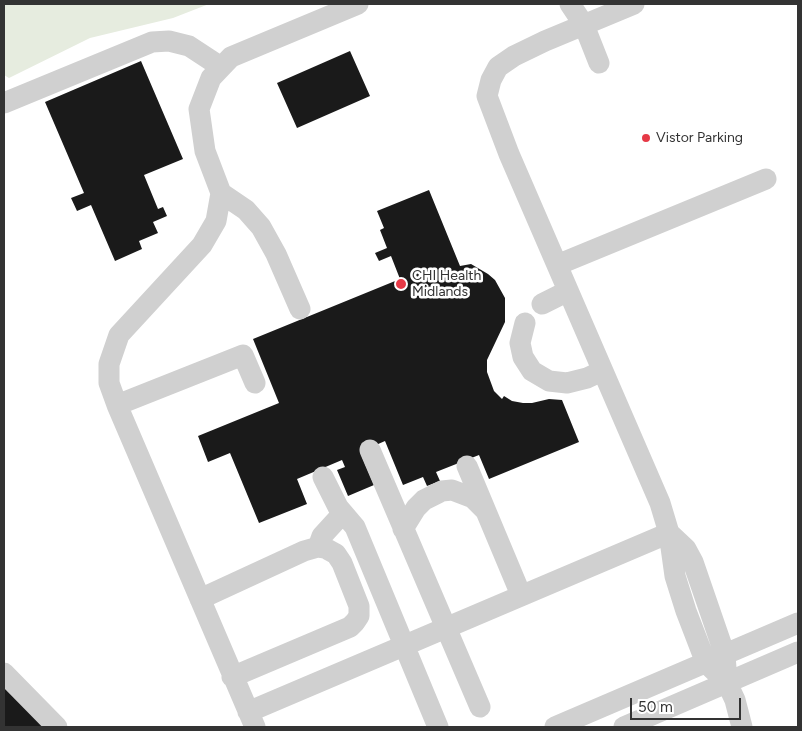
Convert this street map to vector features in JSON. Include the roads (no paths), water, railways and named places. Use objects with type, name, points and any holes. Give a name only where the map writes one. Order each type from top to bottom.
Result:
[{"type":"street","points":[[358,4],[231,57],[211,78],[198,109],[205,151],[221,193],[216,221],[202,245],[119,335],[108,364],[109,383],[117,405],[251,720],[404,646],[669,533]]},
{"type":"street","points":[[570,4],[584,25],[599,63]]},
{"type":"street","points":[[634,4],[537,44],[514,56],[498,67],[486,96],[509,154],[660,503],[669,533],[675,576],[706,663],[727,683]]},
{"type":"street","points":[[4,103],[152,42],[169,41],[189,46],[221,67]]},
{"type":"street","points":[[557,265],[766,179]]},
{"type":"street","points":[[221,193],[246,210],[261,227],[276,254],[300,309]]},
{"type":"street","points":[[542,304],[568,291]]},
{"type":"street","points":[[525,323],[520,343],[523,357],[532,371],[549,382],[567,383],[587,378],[602,370]]},
{"type":"street","points":[[117,405],[243,355],[255,383]]},
{"type":"street","points":[[370,450],[480,707]]},
{"type":"street","points":[[467,466],[521,595]]},
{"type":"street","points":[[323,477],[338,507],[355,527],[438,727]]},
{"type":"street","points":[[403,529],[416,508],[429,497],[442,491],[452,490],[474,498],[485,510]]},
{"type":"street","points":[[318,547],[322,536],[343,513]]},
{"type":"street","points":[[669,533],[686,549],[693,562],[725,655],[727,683],[735,700],[742,727]]},
{"type":"street","points":[[200,599],[304,551],[318,547],[325,548],[336,554],[342,563],[359,606],[359,616],[350,627],[232,677]]},
{"type":"street","points":[[556,727],[798,623]]},
{"type":"street","points":[[624,727],[798,652]]},
{"type":"street","points":[[4,673],[58,727]]},
{"type":"place","name":"Vistor Parking","points":[[646,138]]},
{"type":"place","name":"CHI Health Midlands","points":[[401,284]]}]
